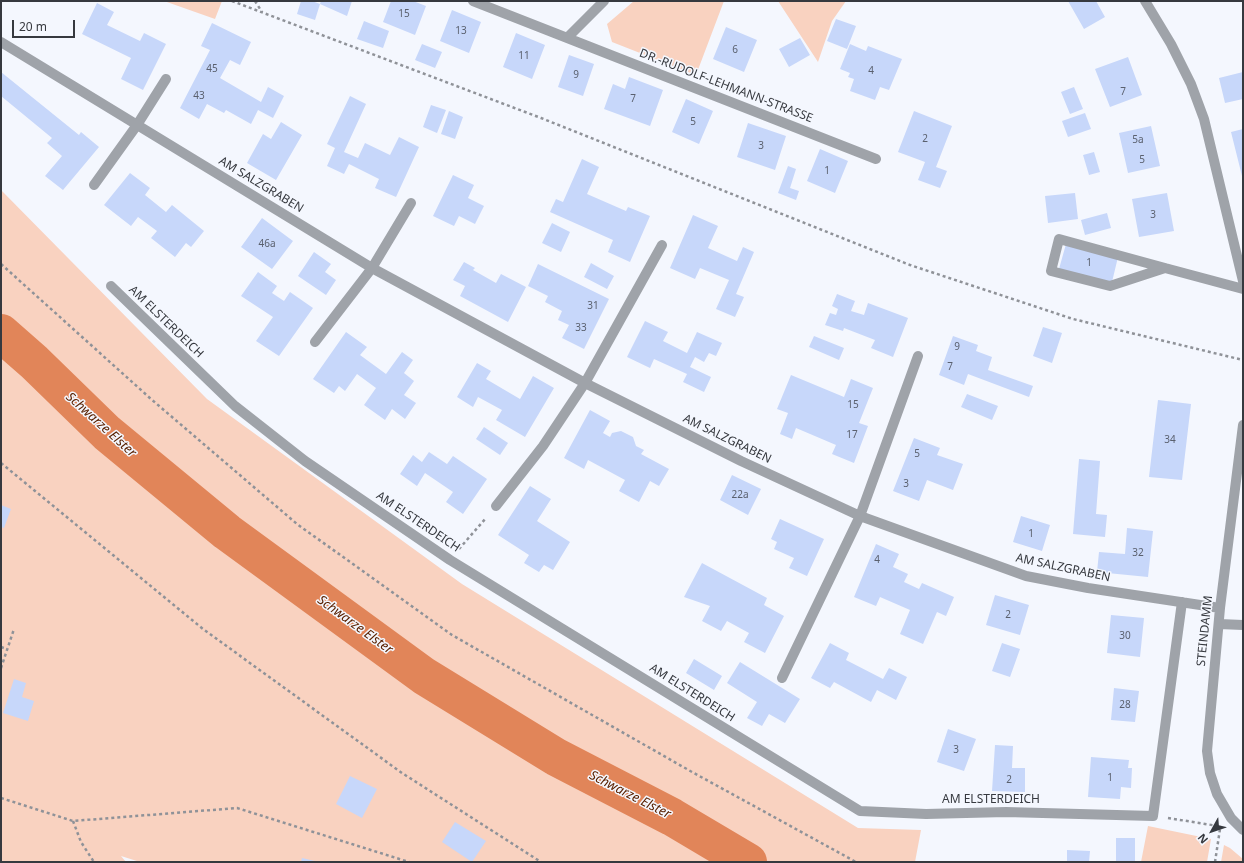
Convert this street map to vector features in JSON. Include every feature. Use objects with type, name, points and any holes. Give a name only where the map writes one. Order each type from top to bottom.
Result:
[{"type":"street","name":"DR.-RUDOLF-LEHMANN-STRASSE","points":[[473,1],[876,159]]},
{"type":"street","points":[[567,38],[604,1]]},
{"type":"street","points":[[1145,1],[1171,44],[1191,84],[1204,119],[1243,281]]},
{"type":"street","name":"AM SALZGRABEN","points":[[1,42],[372,268],[585,383],[741,461],[860,516],[1026,576],[1088,588],[1220,608]]},
{"type":"street","points":[[94,184],[137,125],[166,79]]},
{"type":"street","points":[[315,342],[372,268],[411,203]]},
{"type":"street","points":[[1165,268],[1110,286],[1051,271],[1059,239],[1243,289]]},
{"type":"street","points":[[496,506],[543,446],[585,383],[662,245]]},
{"type":"street","name":"AM ELSTERDEICH","points":[[111,286],[235,406],[306,461],[450,560],[860,811],[926,814],[1006,812],[1153,816]]},
{"type":"street","points":[[782,678],[860,516],[918,356]]},
{"type":"street","name":"STEINDAMM","points":[[1243,426],[1220,608],[1207,751],[1210,773],[1217,794],[1231,818],[1243,830]]},
{"type":"street","points":[[1153,816],[1182,602]]},
{"type":"street","points":[[1219,624],[1243,625]]},
{"type":"path","points":[[232,1],[541,118],[910,265],[1074,319],[1243,360]]},
{"type":"path","points":[[255,1],[262,12]]},
{"type":"path","points":[[1,264],[150,398],[297,524],[452,635],[692,772],[856,862]]},
{"type":"path","points":[[1,463],[202,629],[402,773],[541,862]]},
{"type":"path","points":[[450,560],[496,506]]},
{"type":"path","points":[[1,668],[14,629]]},
{"type":"path","points":[[1,647],[7,649]]},
{"type":"path","points":[[1,798],[73,821],[237,808],[409,862]]},
{"type":"path","points":[[1153,816],[1221,827],[1215,862]]},
{"type":"path","points":[[73,821],[81,842],[94,862]]},
{"type":"shaded area","points":[[164,1],[222,1],[215,19]]},
{"type":"shaded area","points":[[634,1],[724,1],[696,75],[612,42],[607,24]]},
{"type":"shaded area","points":[[778,1],[846,1],[832,21],[818,62]]},
{"type":"shaded area","points":[[1,190],[207,399],[462,584],[858,828],[921,830],[915,862],[140,862],[121,856],[126,862],[4,862],[1,860]]},
{"type":"shaded area","points":[[1148,826],[1211,839],[1207,862],[1141,862]]},
{"type":"shaded area","points":[[1224,845],[1243,859],[1243,862],[1221,862]]},
{"type":"building","points":[[301,1],[312,1],[320,4],[315,20],[297,14]]},
{"type":"building","points":[[321,1],[352,1],[347,16],[320,4]]},
{"type":"building","points":[[391,1],[413,1],[426,6],[415,35],[383,22]]},
{"type":"building","points":[[1068,1],[1096,1],[1105,17],[1084,29]]},
{"type":"building","points":[[97,3],[114,12],[107,25],[140,41],[144,33],[166,44],[143,90],[121,79],[131,58],[82,34]]},
{"type":"building","points":[[452,10],[481,22],[469,53],[440,41]]},
{"type":"building","points":[[836,19],[856,26],[847,49],[827,41]]},
{"type":"building","points":[[364,21],[389,31],[383,48],[357,39]]},
{"type":"building","points":[[212,23],[251,42],[240,65],[230,60],[220,78],[261,102],[268,87],[284,96],[273,118],[258,110],[251,124],[226,110],[224,113],[207,104],[199,119],[180,108],[210,50],[201,46]]},
{"type":"building","points":[[726,27],[757,40],[744,72],[713,59]]},
{"type":"building","points":[[516,33],[545,45],[532,79],[503,67]]},
{"type":"building","points":[[800,38],[810,55],[789,67],[779,49]]},
{"type":"building","points":[[422,44],[442,52],[435,68],[415,60]]},
{"type":"building","points":[[850,44],[866,51],[868,46],[902,59],[889,90],[880,87],[875,100],[850,91],[854,79],[848,77],[850,73],[840,69]]},
{"type":"building","points":[[569,55],[594,64],[583,96],[558,87]]},
{"type":"building","points":[[1128,57],[1142,95],[1110,107],[1095,69]]},
{"type":"building","points":[[1,72],[79,135],[81,132],[99,147],[63,190],[45,176],[62,156],[47,143],[52,138],[1,96]]},
{"type":"building","points":[[1243,72],[1243,99],[1225,103],[1219,78]]},
{"type":"building","points":[[629,77],[663,90],[650,126],[604,109],[613,84],[625,89]]},
{"type":"building","points":[[1074,87],[1083,109],[1070,114],[1061,92]]},
{"type":"building","points":[[350,96],[366,104],[344,152],[358,158],[365,143],[390,155],[399,137],[419,147],[396,197],[375,188],[379,179],[349,164],[344,174],[327,166],[335,148],[327,144]]},
{"type":"building","points":[[686,99],[713,111],[699,144],[672,132]]},
{"type":"building","points":[[431,105],[446,110],[437,133],[423,127]]},
{"type":"building","points":[[449,111],[463,117],[455,139],[441,134]]},
{"type":"building","points":[[914,111],[952,126],[936,167],[947,171],[940,188],[918,180],[925,162],[898,152]]},
{"type":"building","points":[[1085,113],[1091,129],[1068,137],[1062,121]]},
{"type":"building","points":[[281,122],[302,135],[276,180],[247,163],[263,134],[271,139]]},
{"type":"building","points":[[748,123],[786,136],[775,170],[737,157]]},
{"type":"building","points":[[1151,126],[1160,166],[1128,173],[1119,133]]},
{"type":"building","points":[[1243,129],[1243,176],[1242,176],[1231,132]]},
{"type":"building","points":[[820,149],[848,161],[835,193],[807,181]]},
{"type":"building","points":[[1094,152],[1100,172],[1089,175],[1083,155]]},
{"type":"building","points":[[582,159],[599,167],[587,194],[626,211],[628,207],[650,216],[630,262],[608,252],[613,240],[550,212],[556,199],[563,202]]},
{"type":"building","points":[[788,166],[796,169],[790,188],[799,191],[796,200],[778,193]]},
{"type":"building","points":[[130,173],[150,188],[145,195],[166,212],[172,205],[204,231],[191,247],[186,243],[175,257],[151,238],[157,231],[138,217],[131,226],[104,205]]},
{"type":"building","points":[[453,175],[474,185],[468,198],[484,206],[475,224],[459,216],[454,226],[433,216]]},
{"type":"building","points":[[1075,193],[1078,219],[1048,223],[1045,196]]},
{"type":"building","points":[[1167,193],[1174,231],[1139,237],[1132,199]]},
{"type":"building","points":[[1107,213],[1111,228],[1085,235],[1081,220]]},
{"type":"building","points":[[693,215],[718,226],[708,248],[737,261],[743,247],[754,252],[736,294],[744,297],[735,317],[716,309],[729,280],[700,268],[695,279],[670,268]]},
{"type":"building","points":[[262,218],[293,241],[272,269],[241,247]]},
{"type":"building","points":[[552,223],[570,232],[561,252],[542,243]]},
{"type":"building","points":[[1066,244],[1118,257],[1112,282],[1059,269]]},
{"type":"building","points":[[314,252],[331,264],[325,272],[336,280],[326,295],[298,276]]},
{"type":"building","points":[[464,262],[475,268],[473,270],[496,283],[501,274],[526,287],[508,322],[460,296],[465,286],[453,280]]},
{"type":"building","points":[[591,263],[614,276],[607,289],[584,277]]},
{"type":"building","points":[[538,264],[609,299],[584,349],[562,338],[569,325],[558,320],[562,311],[545,302],[548,296],[528,286]]},
{"type":"building","points":[[258,272],[277,286],[272,293],[284,301],[290,292],[313,308],[279,356],[256,341],[273,317],[241,296]]},
{"type":"building","points":[[837,294],[855,301],[851,311],[864,315],[868,303],[908,318],[893,357],[871,348],[875,340],[844,328],[843,331],[825,325],[830,313],[836,315],[838,309],[832,306]]},
{"type":"building","points":[[645,321],[668,332],[663,341],[687,353],[697,332],[722,343],[716,356],[709,353],[704,362],[695,357],[690,367],[711,377],[704,392],[683,382],[687,374],[654,359],[650,368],[627,357]]},
{"type":"building","points":[[1043,327],[1062,333],[1052,363],[1033,356]]},
{"type":"building","points":[[346,332],[367,347],[360,355],[386,374],[402,352],[413,360],[404,373],[414,381],[404,395],[416,403],[405,419],[392,409],[385,420],[364,405],[376,388],[357,374],[345,391],[339,386],[334,393],[313,379]]},
{"type":"building","points":[[814,336],[844,348],[839,360],[809,347]]},
{"type":"building","points":[[953,336],[978,345],[976,351],[992,357],[988,370],[1033,386],[1029,397],[968,374],[964,385],[939,375]]},
{"type":"building","points":[[477,363],[491,371],[486,379],[520,399],[533,376],[554,388],[525,437],[496,420],[502,410],[478,397],[473,407],[457,397]]},
{"type":"building","points":[[791,375],[844,397],[851,379],[873,388],[859,423],[868,426],[854,463],[832,454],[836,445],[796,428],[792,439],[780,434],[788,413],[777,409]]},
{"type":"building","points":[[967,394],[998,406],[992,420],[961,407]]},
{"type":"building","points":[[1158,400],[1191,404],[1182,480],[1149,477]]},
{"type":"building","points":[[590,410],[610,421],[603,433],[610,437],[612,433],[621,431],[633,437],[636,446],[644,450],[641,454],[669,469],[659,486],[650,481],[639,502],[619,491],[625,480],[588,460],[584,469],[564,458]]},
{"type":"building","points":[[484,427],[508,443],[500,455],[476,439]]},
{"type":"building","points":[[914,438],[940,448],[937,455],[963,464],[953,490],[927,480],[919,501],[893,491]]},
{"type":"building","points":[[429,452],[447,464],[453,456],[487,479],[463,514],[446,502],[453,492],[425,473],[417,486],[400,474],[413,455],[422,462]]},
{"type":"building","points":[[1079,459],[1100,461],[1096,514],[1107,515],[1105,537],[1073,534]]},
{"type":"building","points":[[732,475],[761,489],[748,515],[720,500]]},
{"type":"building","points":[[530,486],[551,499],[537,521],[570,542],[553,570],[544,565],[539,572],[524,563],[529,555],[498,535]]},
{"type":"building","points":[[1,505],[11,509],[4,528],[1,527]]},
{"type":"building","points":[[1021,516],[1050,525],[1042,551],[1013,542]]},
{"type":"building","points":[[780,519],[824,539],[807,576],[789,568],[794,558],[774,549],[777,542],[771,539]]},
{"type":"building","points":[[1127,528],[1153,531],[1148,577],[1097,572],[1099,552],[1125,554]]},
{"type":"building","points":[[876,544],[899,554],[893,567],[908,574],[904,582],[919,589],[922,583],[954,597],[946,616],[937,612],[923,644],[900,634],[910,610],[880,597],[876,606],[854,597]]},
{"type":"building","points":[[702,563],[767,598],[764,605],[784,616],[765,653],[744,642],[749,633],[727,621],[721,631],[702,621],[710,606],[684,597]]},
{"type":"building","points":[[995,595],[1029,605],[1020,635],[986,625]]},
{"type":"building","points":[[1111,615],[1144,618],[1140,657],[1107,653]]},
{"type":"building","points":[[830,643],[849,653],[846,660],[883,679],[889,668],[907,677],[896,700],[877,690],[871,702],[834,682],[830,688],[811,678]]},
{"type":"building","points":[[1002,643],[1020,649],[1010,677],[992,671]]},
{"type":"building","points":[[694,659],[722,676],[714,690],[686,673]]},
{"type":"building","points":[[740,662],[800,699],[785,723],[769,714],[762,726],[747,718],[757,702],[727,683]]},
{"type":"building","points":[[14,679],[26,683],[22,697],[34,701],[28,721],[3,713]]},
{"type":"building","points":[[1114,688],[1139,691],[1135,722],[1111,720]]},
{"type":"building","points":[[948,729],[976,739],[964,771],[937,762]]},
{"type":"building","points":[[995,745],[1013,746],[1012,768],[1025,768],[1025,792],[992,791]]},
{"type":"building","points":[[1091,757],[1129,760],[1128,768],[1132,768],[1131,788],[1121,787],[1120,799],[1088,797]]},
{"type":"building","points":[[350,776],[377,789],[362,818],[336,804]]},
{"type":"building","points":[[455,822],[486,841],[472,862],[442,842]]},
{"type":"building","points":[[1116,838],[1135,838],[1135,862],[1116,862]]},
{"type":"building","points":[[1067,850],[1090,851],[1089,862],[1067,862]]},
{"type":"building","points":[[302,858],[315,861],[315,862],[301,862]]},
{"type":"waterway","name":"Schwarze Elster","points":[[1,333],[34,362],[107,433],[227,532],[424,676],[556,757],[672,817],[748,862]]}]
